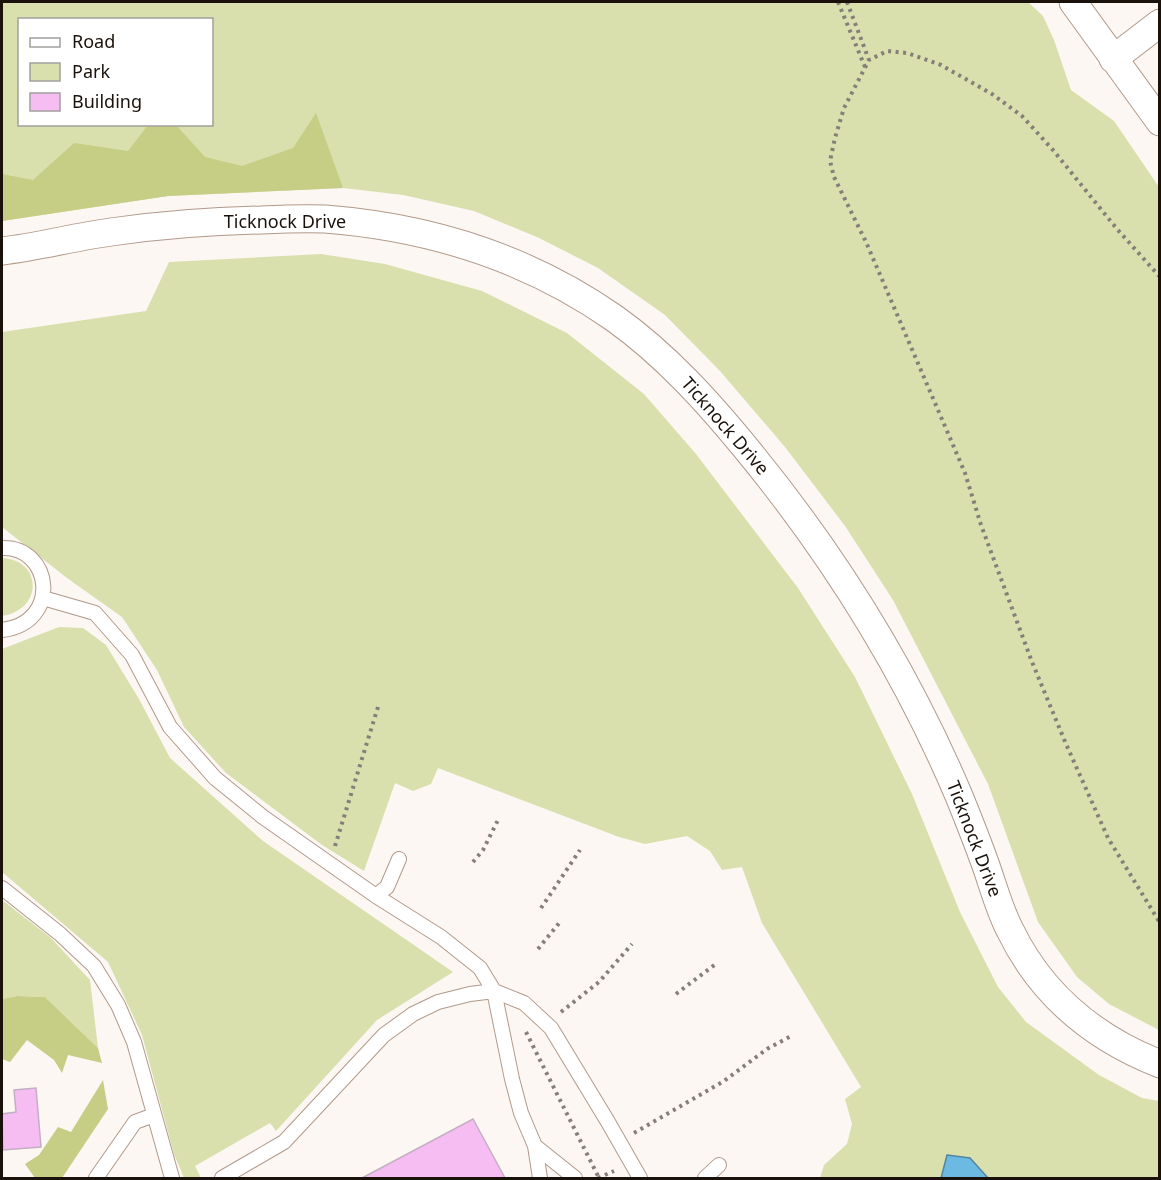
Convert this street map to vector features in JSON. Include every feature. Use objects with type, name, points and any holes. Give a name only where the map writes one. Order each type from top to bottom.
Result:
[{"type":"street","points":[[1073,2],[1160,122]]},
{"type":"street","points":[[1113,59],[1160,23]]},
{"type":"street","name":"Ticknock Drive","points":[[2,251],[110,232],[234,220],[320,219],[376,224],[449,240],[486,251],[553,282],[616,320],[675,369],[734,434],[781,491],[843,578],[894,663],[926,724],[966,813],[1009,928],[1026,959],[1047,987],[1069,1010],[1094,1030],[1117,1045],[1160,1065]]},
{"type":"lane","points":[[2,548],[21,552],[32,560],[44,584],[43,598],[38,611],[16,628],[2,630]]},
{"type":"lane","points":[[43,598],[95,613],[132,655],[170,727],[215,778],[263,817],[376,896],[441,937],[480,968],[494,991],[521,1113],[535,1146],[540,1179]]},
{"type":"lane","points":[[376,896],[387,887],[399,859]]},
{"type":"lane","points":[[2,888],[60,934],[94,966],[117,1005],[134,1042],[172,1179]]},
{"type":"lane","points":[[222,1179],[284,1143],[384,1035],[413,1014],[438,1002],[494,991],[524,1003],[551,1028],[640,1179]]},
{"type":"lane","points":[[96,1179],[135,1122],[154,1115]]},
{"type":"lane","points":[[535,1146],[574,1179]]},
{"type":"lane","points":[[705,1179],[719,1165]]},
{"type":"path","points":[[837,2],[865,68]]},
{"type":"path","points":[[847,2],[869,60]]},
{"type":"path","points":[[1160,277],[1117,230],[1053,150],[1022,116],[992,94],[940,65],[907,53],[887,51],[869,60],[844,108],[835,138],[830,161],[834,177],[866,242],[965,473],[981,525],[1032,662],[1066,744],[1108,838],[1160,923]]},
{"type":"path","points":[[330,864],[378,706]]},
{"type":"path","points":[[473,862],[483,850],[499,818]]},
{"type":"path","points":[[541,909],[580,850]]},
{"type":"path","points":[[538,949],[560,922]]},
{"type":"path","points":[[632,944],[599,982],[561,1012],[538,1017],[523,1026],[599,1178],[622,1166],[627,1137],[724,1081],[767,1049],[793,1035]]},
{"type":"path","points":[[676,994],[717,963]]},
{"type":"green space","points":[[2,2],[1028,2],[1043,16],[1071,90],[1114,121],[1159,187],[1159,1030],[1109,1004],[1077,977],[1038,922],[988,784],[893,600],[845,526],[785,447],[720,371],[665,315],[598,268],[539,238],[474,211],[403,195],[343,188],[168,196],[2,221]]},
{"type":"green space","points":[[316,113],[343,188],[168,196],[2,221],[2,174],[33,180],[74,143],[128,151],[147,126],[177,126],[205,157],[242,166],[293,148]]},
{"type":"green space","points":[[321,254],[385,264],[482,291],[567,333],[644,394],[696,454],[798,588],[855,677],[912,794],[960,912],[998,987],[1026,1022],[1099,1075],[1142,1098],[1159,1101],[1159,1178],[820,1178],[824,1165],[847,1144],[852,1124],[845,1099],[861,1087],[762,923],[742,867],[722,870],[710,851],[687,836],[645,844],[619,837],[438,768],[431,784],[413,791],[395,783],[364,871],[322,845],[226,773],[184,727],[157,670],[122,617],[67,578],[2,527],[2,332],[146,311],[169,262]]},
{"type":"green space","points":[[2,558],[15,561],[25,567],[31,576],[33,586],[31,596],[25,605],[15,612],[2,616]]},
{"type":"green space","points":[[59,627],[83,628],[106,645],[139,699],[170,758],[263,841],[453,972],[377,1020],[276,1131],[270,1123],[195,1166],[201,1178],[184,1178],[174,1154],[142,1035],[108,962],[2,872],[2,649]]},
{"type":"green space","points":[[2,900],[51,938],[90,980],[98,1048],[45,997],[17,996],[2,999]]},
{"type":"green space","points":[[17,996],[45,997],[98,1048],[102,1063],[68,1055],[62,1073],[54,1060],[27,1040],[10,1062],[2,1059],[2,999]]},
{"type":"green space","points":[[103,1080],[108,1109],[62,1178],[35,1178],[25,1164],[39,1155],[58,1127],[71,1132]]},
{"type":"water","points":[[947,1155],[970,1158],[988,1178],[941,1178]]},
{"type":"building","points":[[36,1088],[41,1147],[3,1150],[2,1114],[16,1112],[14,1090]]},
{"type":"building","points":[[473,1119],[505,1178],[362,1178]]}]
